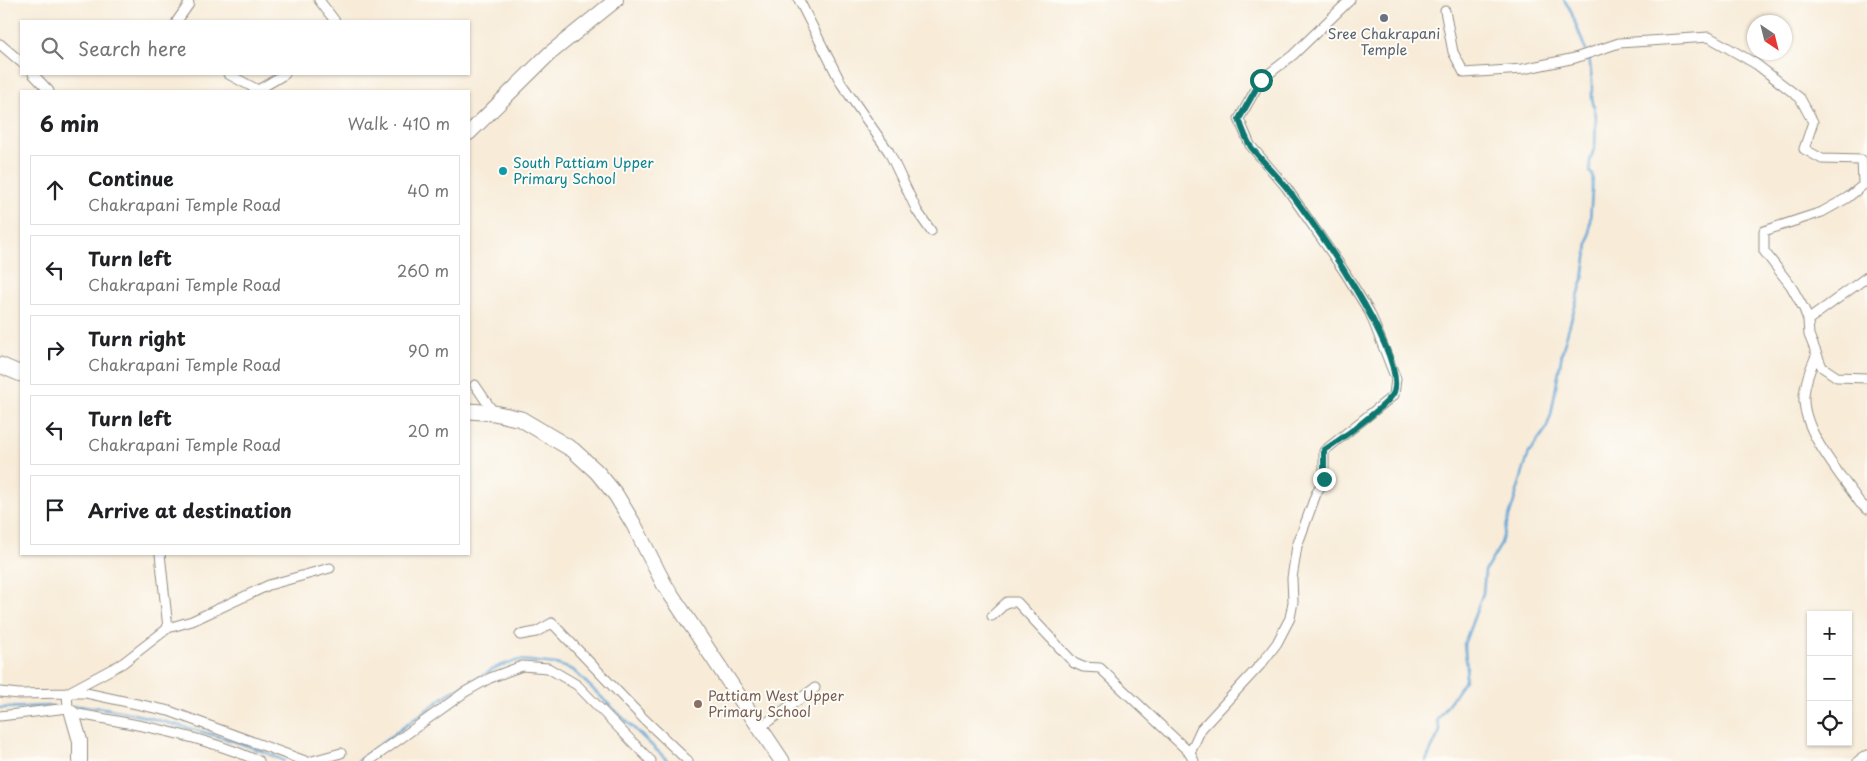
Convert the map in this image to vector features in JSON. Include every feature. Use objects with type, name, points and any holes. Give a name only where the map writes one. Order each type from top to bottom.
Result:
[{"type":"main road","points":[[470,132],[549,54],[616,0]]},
{"type":"main road","points":[[0,365],[20,374]]},
{"type":"main road","points":[[470,412],[494,413],[521,419],[573,450],[597,472],[616,495],[634,525],[664,584],[782,761]]},
{"type":"main road","points":[[70,711],[80,741],[80,761]]},
{"type":"street","points":[[178,20],[188,4],[188,0]]},
{"type":"street","points":[[319,0],[334,20]]},
{"type":"street","points":[[799,0],[841,83],[888,152],[917,211],[931,231]]},
{"type":"street","points":[[992,616],[1007,602],[1017,602],[1074,663],[1083,667],[1100,668],[1192,757],[1201,729],[1262,663],[1277,643],[1290,618],[1293,602],[1292,578],[1297,546],[1316,494],[1324,479],[1324,450],[1345,436],[1394,394],[1396,379],[1370,313],[1296,200],[1250,145],[1239,119],[1261,80],[1292,55],[1350,0]]},
{"type":"street","points":[[1445,11],[1453,52],[1464,73],[1523,69],[1574,58],[1619,43],[1709,37],[1756,64],[1800,98],[1813,122],[1804,149],[1822,158],[1862,160],[1865,183],[1847,198],[1822,212],[1764,231],[1764,251],[1791,286],[1808,320],[1809,334],[1822,368],[1837,377],[1867,378]]},
{"type":"street","points":[[0,44],[20,61]]},
{"type":"street","points":[[34,75],[48,90]]},
{"type":"street","points":[[230,75],[259,90],[283,75]]},
{"type":"street","points":[[1808,320],[1867,277]]},
{"type":"street","points":[[1816,356],[1806,382],[1805,412],[1817,440],[1860,503],[1867,509]]},
{"type":"street","points":[[476,385],[494,413]]},
{"type":"street","points":[[160,555],[168,628]]},
{"type":"street","points":[[67,693],[123,663],[168,628],[192,621],[270,586],[330,568]]},
{"type":"street","points":[[520,635],[536,632],[552,623],[644,719],[688,761]]},
{"type":"street","points":[[369,761],[465,692],[490,678],[522,666],[548,668],[577,685],[651,761]]},
{"type":"street","points":[[759,728],[815,688]]},
{"type":"street","points":[[0,692],[19,694],[86,693],[169,711],[305,761]]},
{"type":"street","points":[[67,693],[70,711]]},
{"type":"street","points":[[0,716],[70,711],[138,724],[229,748],[259,761]]},
{"type":"street","points":[[312,761],[340,753]]},
{"type":"street","points":[[1858,761],[1867,755]]},
{"type":"waterway","points":[[1564,0],[1570,9],[1586,51]]},
{"type":"waterway","points":[[1426,761],[1440,731],[1437,720],[1465,680],[1467,667],[1464,644],[1483,593],[1485,571],[1500,546],[1529,453],[1546,429],[1551,415],[1563,348],[1583,279],[1589,237],[1593,175],[1590,172],[1590,161],[1595,146],[1596,116],[1592,98],[1589,57]]},
{"type":"waterway","points":[[358,761],[448,694],[499,666],[520,660],[556,664],[573,670],[668,761]]},
{"type":"waterway","points":[[0,708],[53,706]]},
{"type":"waterway","points":[[75,706],[122,711],[184,727],[242,744],[284,761]]},
{"type":"place","name":"Sree Chakrapani Temple","points":[[1384,18]]},
{"type":"place","name":"South Pattiam Upper Primary School","points":[[503,171]]},
{"type":"place","name":"Pattiam West Upper Primary School","points":[[698,704]]},
{"type":"route","points":[[1261,80],[1239,119],[1250,145],[1286,187],[1344,271],[1370,313],[1396,379],[1394,394],[1345,436],[1324,450],[1324,479]]}]
